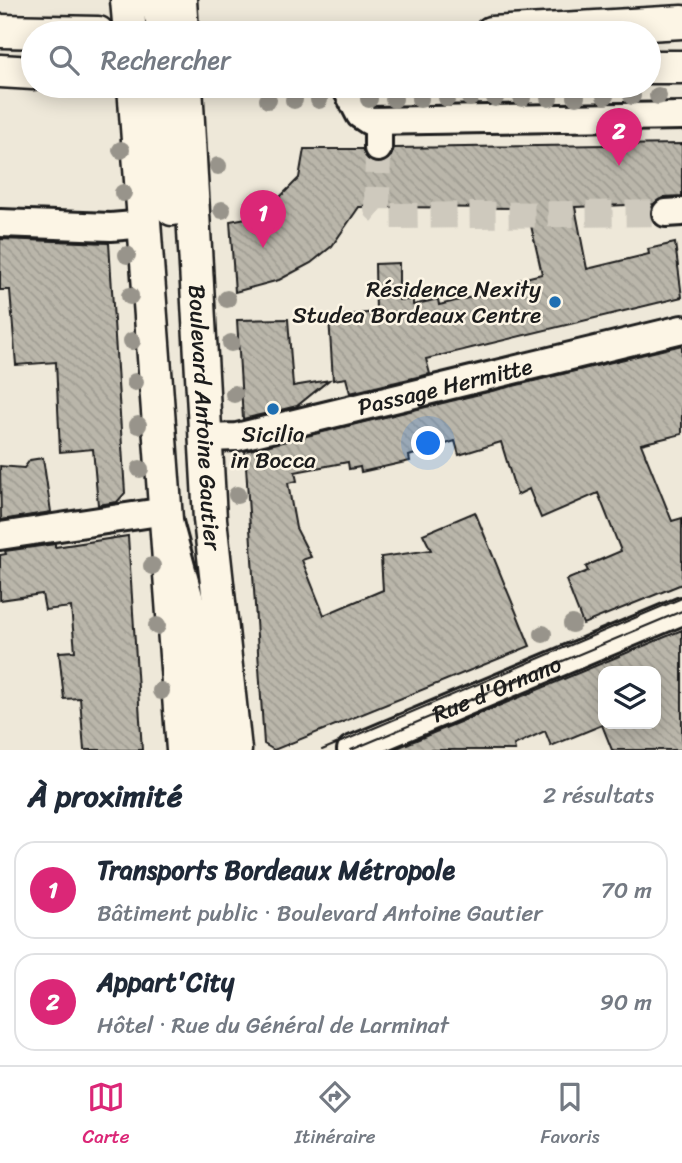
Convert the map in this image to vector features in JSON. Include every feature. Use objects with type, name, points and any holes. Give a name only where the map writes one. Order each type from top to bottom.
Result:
[{"type":"main road","points":[[127,0],[129,21]]},
{"type":"main road","points":[[155,0],[163,21]]},
{"type":"main road","points":[[180,0],[181,21]]},
{"type":"main road","points":[[661,23],[682,22]]},
{"type":"main road","points":[[0,31],[21,31]]},
{"type":"main road","points":[[661,67],[682,67]]},
{"type":"main road","points":[[0,71],[21,72]]},
{"type":"main road","name":"Boulevard Antoine Gautier","points":[[135,98],[183,750]]},
{"type":"main road","points":[[161,98],[180,280],[205,403]]},
{"type":"main road","name":"Boulevard Antoine Gautier","points":[[187,98],[208,438],[210,519],[235,750]]},
{"type":"street","points":[[351,98],[360,115],[369,121],[378,135],[682,116]]},
{"type":"street","points":[[0,223],[111,227],[146,224]]},
{"type":"street","name":"Passage Hermitte","points":[[208,438],[237,436],[682,329]]},
{"type":"street","points":[[0,536],[166,511]]},
{"type":"street","name":"Boulevard Antoine Gautier","points":[[166,511],[194,615],[211,750]]},
{"type":"street","name":"Rue d'Ornano","points":[[351,750],[682,611]]},
{"type":"building","points":[[682,144],[682,196],[664,197],[654,204],[575,207],[587,269],[649,254],[648,249],[675,243],[682,297],[426,359],[430,374],[350,393],[346,378],[333,380],[329,317],[376,312],[375,264],[399,263],[399,300],[413,300],[413,305],[438,299],[439,305],[522,285],[521,279],[542,274],[527,208],[374,207],[374,194],[363,207],[359,207],[332,246],[311,263],[279,280],[235,292],[230,221],[262,215],[299,178],[304,149],[362,149],[370,161],[379,164],[391,156],[394,148]]},
{"type":"building","points":[[0,239],[109,243],[125,493],[117,502],[98,505],[93,449],[60,452],[56,362],[16,365],[10,290],[0,290]]},
{"type":"building","points":[[288,319],[293,386],[329,380],[297,406],[243,419],[237,320]]},
{"type":"building","points":[[682,345],[682,434],[641,444],[672,521],[682,518],[682,584],[583,624],[566,580],[588,571],[586,567],[593,563],[621,551],[598,493],[541,518],[529,489],[517,495],[501,442],[459,455],[455,441],[409,456],[410,461],[361,472],[360,467],[349,469],[348,462],[295,472],[297,481],[288,483],[296,528],[311,557],[302,560],[324,615],[383,590],[381,557],[431,550],[423,534],[475,512],[530,646],[274,750],[264,744],[245,451]]},
{"type":"building","points":[[43,458],[51,512],[1,520],[0,466],[24,468],[30,460]]},
{"type":"building","points":[[128,536],[142,750],[84,750],[80,698],[64,699],[59,652],[75,651],[71,607],[45,610],[42,594],[0,600],[0,555],[6,554],[5,551]]},
{"type":"building","points":[[682,630],[682,750],[612,750],[604,729],[661,729],[661,666],[598,666],[598,727],[551,746],[545,731],[514,745],[515,750],[392,750]]},
{"type":"tunnel","points":[[378,148],[377,209],[386,216],[666,213]]},
{"type":"tram line","points":[[322,750],[682,598]]},
{"type":"tram line","points":[[351,750],[682,611]]},
{"type":"place","name":"Appart'City","points":[[619,166]]},
{"type":"place","name":"Transports Bordeaux Métropole","points":[[263,248]]},
{"type":"place","name":"Résidence Nexity Studea Bordeaux Centre","points":[[555,302]]},
{"type":"place","name":"Sicilia in Bocca","points":[[273,409]]}]
